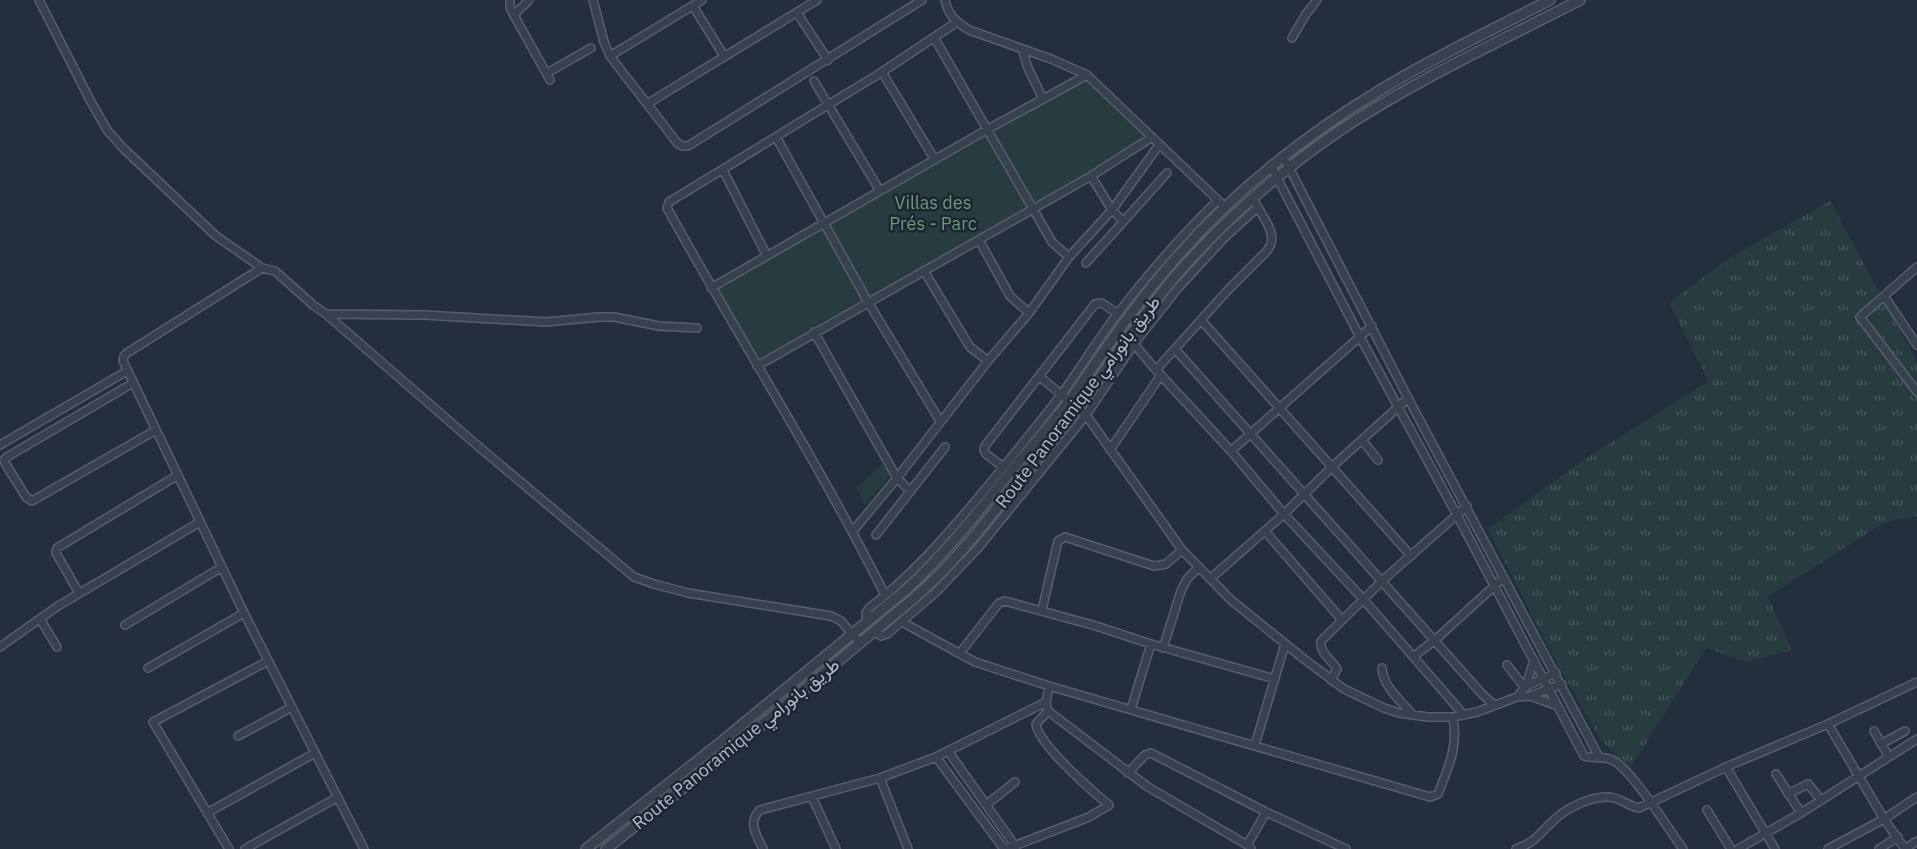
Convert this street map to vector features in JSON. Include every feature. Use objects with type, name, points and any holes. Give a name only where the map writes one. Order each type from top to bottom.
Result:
[{"type":"street","points":[[39,0],[77,77],[108,130],[149,174],[216,236],[262,268],[275,271],[634,577],[688,593],[831,616],[841,621],[860,643]]},
{"type":"street","points":[[510,0],[510,8],[548,77],[591,48]]},
{"type":"street","points":[[514,15],[529,0]]},
{"type":"street","points":[[593,0],[610,56],[678,144],[686,146],[922,0]]},
{"type":"street","points":[[610,56],[702,0]]},
{"type":"street","points":[[647,104],[817,0]]},
{"type":"street","points":[[867,622],[867,610],[924,561],[1065,398],[1118,314],[1171,249],[1221,203],[1087,75],[969,30],[957,22],[948,10],[945,0]]},
{"type":"street","name":"Route Panoramique طريق بانورامي","points":[[586,849],[907,589],[949,547],[1147,292],[1221,203],[1330,122],[1383,88],[1550,0]]},
{"type":"street","name":"Route Panoramique طريق بانورامي","points":[[606,849],[729,752],[874,632],[928,587],[956,559],[1077,408],[1159,296],[1211,237],[1277,177],[1340,130],[1392,99],[1580,0]]},
{"type":"street","points":[[1292,38],[1315,1]]},
{"type":"street","points":[[693,6],[724,56]]},
{"type":"street","points":[[797,13],[828,60]]},
{"type":"street","points":[[885,595],[853,531],[667,208],[669,202],[935,39],[957,22]]},
{"type":"street","points":[[935,39],[1052,242],[1069,257]]},
{"type":"street","points":[[1022,49],[1028,68],[1043,99]]},
{"type":"street","points":[[882,72],[935,160]]},
{"type":"street","points":[[711,288],[988,129],[1087,75]]},
{"type":"street","points":[[814,81],[880,191]]},
{"type":"street","points":[[757,366],[1091,176],[1152,137]]},
{"type":"street","points":[[776,138],[868,302],[940,421]]},
{"type":"street","points":[[1142,144],[1152,154]]},
{"type":"street","points":[[853,531],[988,360],[1029,313],[1069,257],[1112,210],[1159,145]]},
{"type":"street","points":[[1283,156],[1408,398],[1599,757]]},
{"type":"street","points":[[1271,166],[1359,337],[1457,515],[1584,756],[1611,759],[1621,766],[1683,849]]},
{"type":"street","points":[[723,170],[767,256]]},
{"type":"street","points":[[1086,263],[1167,173]]},
{"type":"street","points":[[1091,176],[1112,210],[1123,221]]},
{"type":"street","points":[[1110,450],[1175,349],[1271,246],[1273,241],[1271,233],[1253,198]]},
{"type":"street","points":[[874,632],[885,635],[936,592],[965,563],[1086,415],[1134,344],[1193,271],[1258,207]]},
{"type":"street","points":[[979,240],[1010,296],[1029,313]]},
{"type":"street","points":[[1917,267],[1860,317],[1917,392]]},
{"type":"street","points":[[262,268],[125,355],[123,361],[244,613],[364,849]]},
{"type":"street","points":[[924,271],[970,347],[988,360]]},
{"type":"street","points":[[1884,296],[1917,345]]},
{"type":"street","points":[[1003,467],[986,454],[984,448],[1095,304],[1102,303],[1118,314]]},
{"type":"street","points":[[326,314],[424,315],[546,322],[614,317],[658,326],[698,328]]},
{"type":"street","points":[[1201,320],[1411,556]]},
{"type":"street","points":[[1232,451],[1372,326]]},
{"type":"street","points":[[814,332],[897,478],[910,491]]},
{"type":"street","points":[[1134,344],[1232,451],[1284,514],[1363,599],[1464,715]]},
{"type":"street","points":[[1175,349],[1494,705]]},
{"type":"street","points":[[0,445],[127,371]]},
{"type":"street","points":[[1040,377],[1086,415],[1182,550],[1231,600],[1331,680],[1365,700],[1384,708],[1413,715],[1453,717],[1517,697],[1530,696],[1562,684]]},
{"type":"street","points":[[133,383],[7,457],[4,460],[5,463],[27,500],[32,501],[156,430]]},
{"type":"street","points":[[1210,579],[1284,514],[1408,398]]},
{"type":"street","points":[[1362,440],[1378,460]]},
{"type":"street","points":[[876,535],[945,447]]},
{"type":"street","points":[[79,593],[56,552],[57,548],[178,476]]},
{"type":"street","points":[[1331,680],[1337,672],[1337,667],[1322,651],[1321,641],[1383,580],[1467,506]]},
{"type":"street","points":[[0,647],[79,593],[200,522]]},
{"type":"street","points":[[1265,531],[1342,620]]},
{"type":"street","points":[[1042,610],[1058,541],[1061,538],[1065,537],[1154,566],[1166,564],[1182,550]]},
{"type":"street","points":[[125,625],[222,567]]},
{"type":"street","points":[[1163,648],[1181,591],[1187,579],[1199,567]]},
{"type":"street","points":[[1413,657],[1503,578]]},
{"type":"street","points":[[960,653],[1002,602],[1042,610],[1163,648],[1275,679]]},
{"type":"street","points":[[148,668],[244,613]]},
{"type":"street","points":[[40,619],[57,647]]},
{"type":"street","points":[[902,622],[975,662],[1049,686],[1430,797],[1438,794],[1455,744],[1453,717]]},
{"type":"street","points":[[1131,709],[1151,644]]},
{"type":"street","points":[[1255,745],[1285,644]]},
{"type":"street","points":[[1517,697],[1525,687],[1534,660]]},
{"type":"street","points":[[229,849],[153,722],[268,661]]},
{"type":"street","points":[[1507,665],[1525,687]]},
{"type":"street","points":[[1382,668],[1385,682],[1413,715]]},
{"type":"street","points":[[1525,687],[1556,673]]},
{"type":"street","points":[[1516,849],[1529,843],[1568,810],[1592,799],[1607,796],[1621,799],[1632,807],[1640,808],[1726,766],[1828,724],[1917,682]]},
{"type":"street","points":[[1049,686],[1046,702],[1048,711],[1148,787],[1250,847]]},
{"type":"street","points":[[1530,696],[1557,706]]},
{"type":"street","points":[[763,849],[753,826],[755,814],[760,810],[879,778],[936,757],[1046,702]]},
{"type":"street","points":[[238,736],[292,707]]},
{"type":"street","points":[[936,757],[1005,849],[1016,847],[1089,817],[1109,805],[1089,789],[1056,755],[1036,730],[1036,724],[1048,711]]},
{"type":"street","points":[[1828,724],[1857,776],[1905,849],[1917,841]]},
{"type":"street","points":[[1738,849],[1801,813],[1914,741],[1903,728],[1881,744]]},
{"type":"street","points":[[1874,731],[1889,757]]},
{"type":"street","points":[[948,751],[1016,847]]},
{"type":"street","points":[[207,813],[315,753]]},
{"type":"street","points":[[1128,773],[1145,755],[1151,753],[1266,812],[1346,849]]},
{"type":"street","points":[[1726,766],[1775,849]]},
{"type":"street","points":[[1776,774],[1801,813]]},
{"type":"street","points":[[879,778],[908,849]]},
{"type":"street","points":[[986,805],[1016,782]]},
{"type":"street","points":[[1788,794],[1808,784],[1821,800]]},
{"type":"street","points":[[245,849],[338,797]]},
{"type":"street","points":[[812,797],[836,849]]},
{"type":"street","points":[[1833,848],[1917,797]]},
{"type":"street","points":[[1707,810],[1731,849]]},
{"type":"street","points":[[1250,847],[1248,842],[1266,812]]},
{"type":"street","points":[[1879,849],[1898,837]]},
{"type":"green space","name":"Villas des Prés - Parc","points":[[1087,75],[1152,137],[764,362],[712,288]]},
{"type":"green space","points":[[1830,201],[1917,362],[1917,516],[1883,523],[1768,597],[1792,650],[1746,662],[1706,648],[1629,770],[1599,737],[1551,652],[1488,529],[1588,457],[1709,381],[1669,303],[1731,257]]},
{"type":"green space","points":[[883,463],[890,475],[865,506],[857,488]]}]
